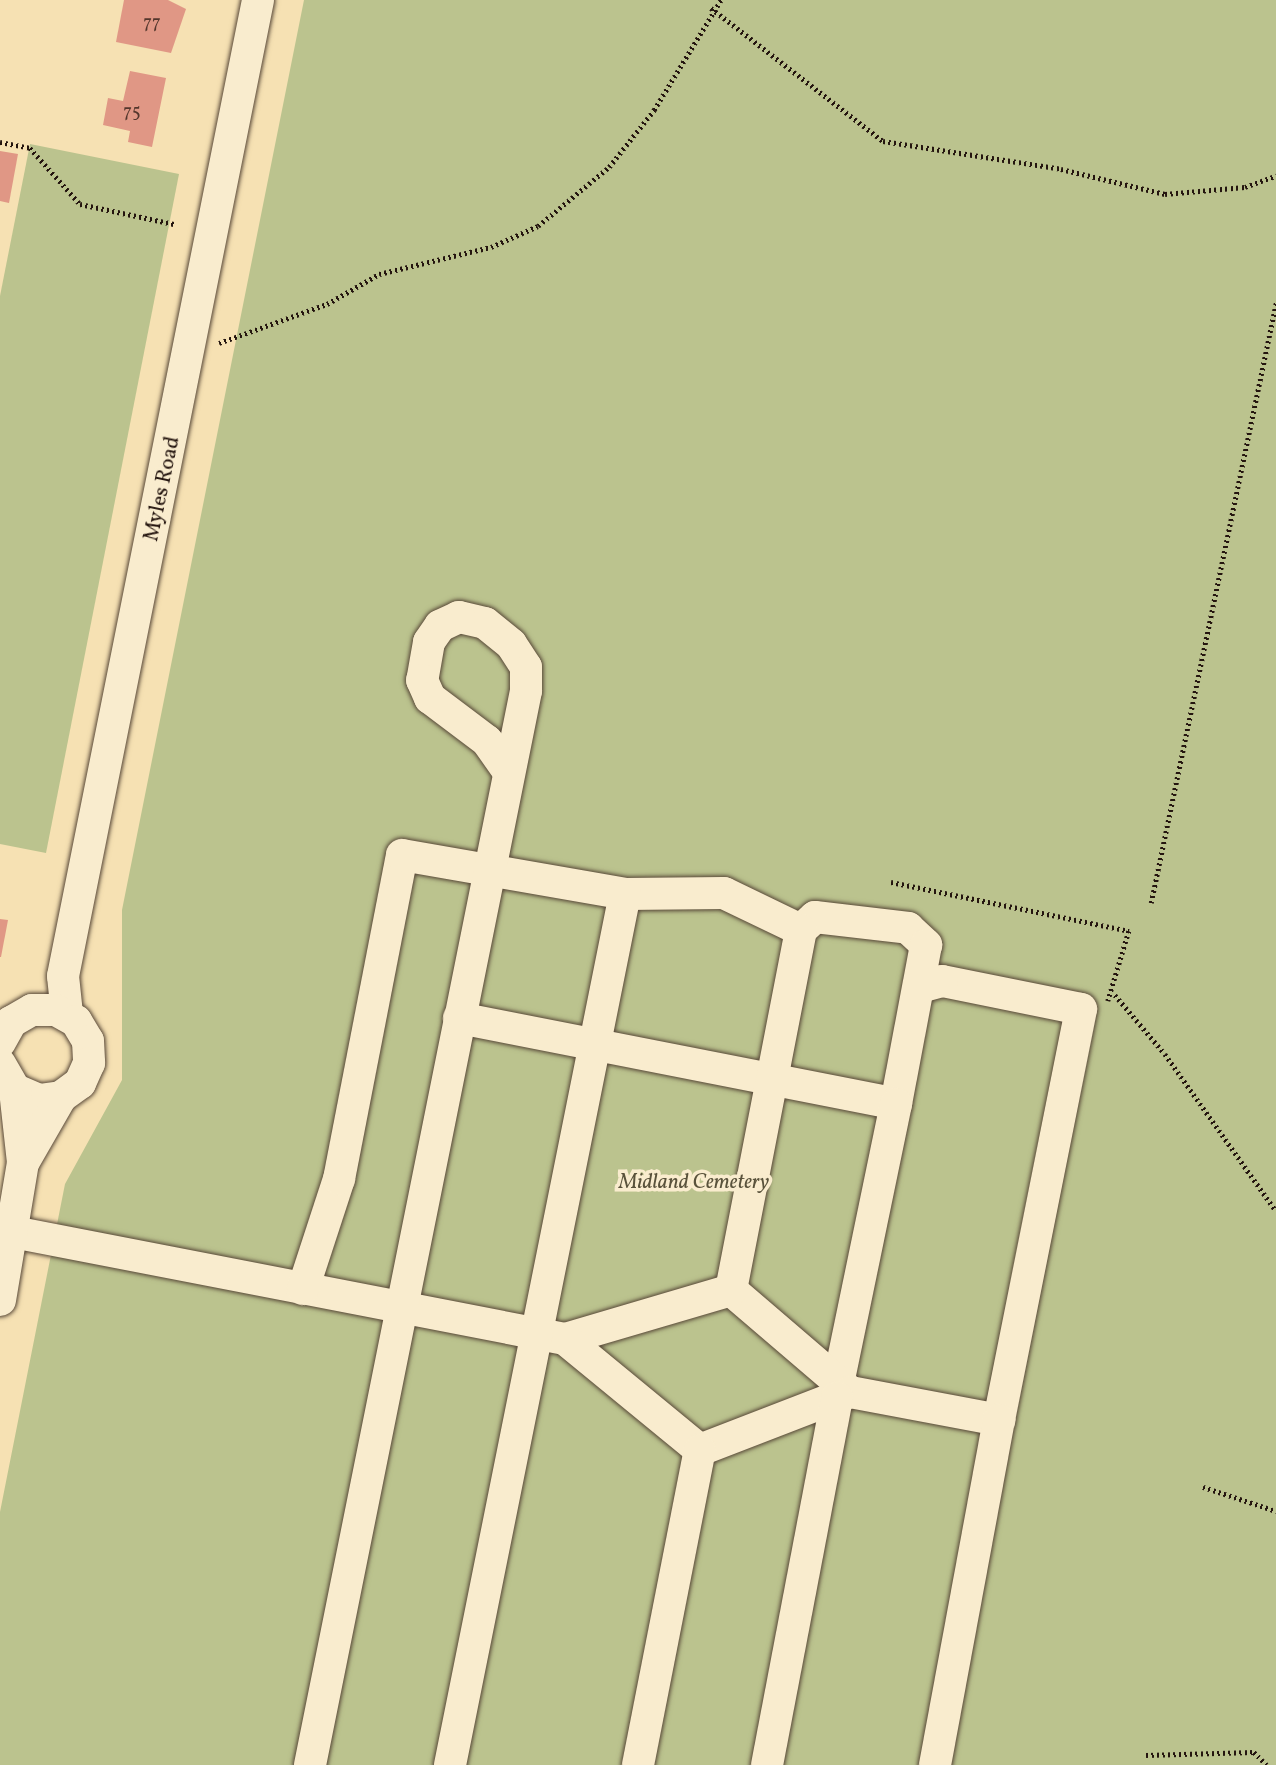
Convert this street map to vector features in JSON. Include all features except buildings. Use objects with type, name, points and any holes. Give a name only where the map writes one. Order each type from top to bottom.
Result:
[{"type":"street","name":"Myles Road","points":[[67,1014],[63,976],[191,353],[258,0]]},
{"type":"street","points":[[310,1765],[507,770],[521,725],[526,667],[485,623],[459,617],[440,626],[429,642],[422,680],[430,698],[487,741],[507,770]]},
{"type":"street","points":[[303,1289],[339,1179],[402,855],[625,894],[724,893],[801,930]]},
{"type":"street","points":[[450,1765],[550,1337],[596,1046],[625,894]]},
{"type":"street","points":[[731,1290],[801,930],[815,917],[908,928],[926,945],[920,987],[767,1765]]},
{"type":"street","points":[[11,1025],[63,976]]},
{"type":"street","points":[[920,987],[942,981],[1081,1009],[999,1420],[935,1765]]},
{"type":"street","points":[[11,1025],[67,1014],[88,1041],[89,1063],[80,1083],[61,1097],[23,1163]]},
{"type":"street","points":[[458,1018],[896,1104]]},
{"type":"street","points":[[4,1073],[39,1100],[61,1097]]},
{"type":"street","points":[[0,1300],[23,1163],[4,1073]]},
{"type":"street","points":[[13,1232],[550,1337],[731,1290]]},
{"type":"street","points":[[731,1290],[842,1390],[999,1420]]},
{"type":"street","points":[[550,1337],[700,1450]]},
{"type":"street","points":[[700,1450],[842,1390]]},
{"type":"street","points":[[638,1765],[700,1450]]},
{"type":"path","points":[[191,353],[327,304],[379,274],[491,247],[538,226],[609,167],[654,110],[712,8],[721,0]]},
{"type":"path","points":[[712,8],[883,141],[1061,169],[1165,194],[1245,187],[1276,176]]},
{"type":"path","points":[[0,142],[30,148],[80,204],[174,224]]},
{"type":"path","points":[[1151,903],[1276,303]]},
{"type":"path","points":[[891,882],[1129,931],[1115,995]]},
{"type":"path","points":[[1081,1009],[1115,995]]},
{"type":"path","points":[[1115,995],[1166,1054],[1276,1211]]},
{"type":"path","points":[[1203,1487],[1276,1511]]},
{"type":"path","points":[[1146,1755],[1254,1752],[1267,1765]]},
{"type":"green space","name":"Midland Cemetery","points":[[304,0],[1276,0],[1276,1765],[0,1765],[0,1512],[65,1184],[122,1080],[122,910]]},
{"type":"green space","points":[[30,144],[179,174],[46,853],[0,844],[0,296]]}]
